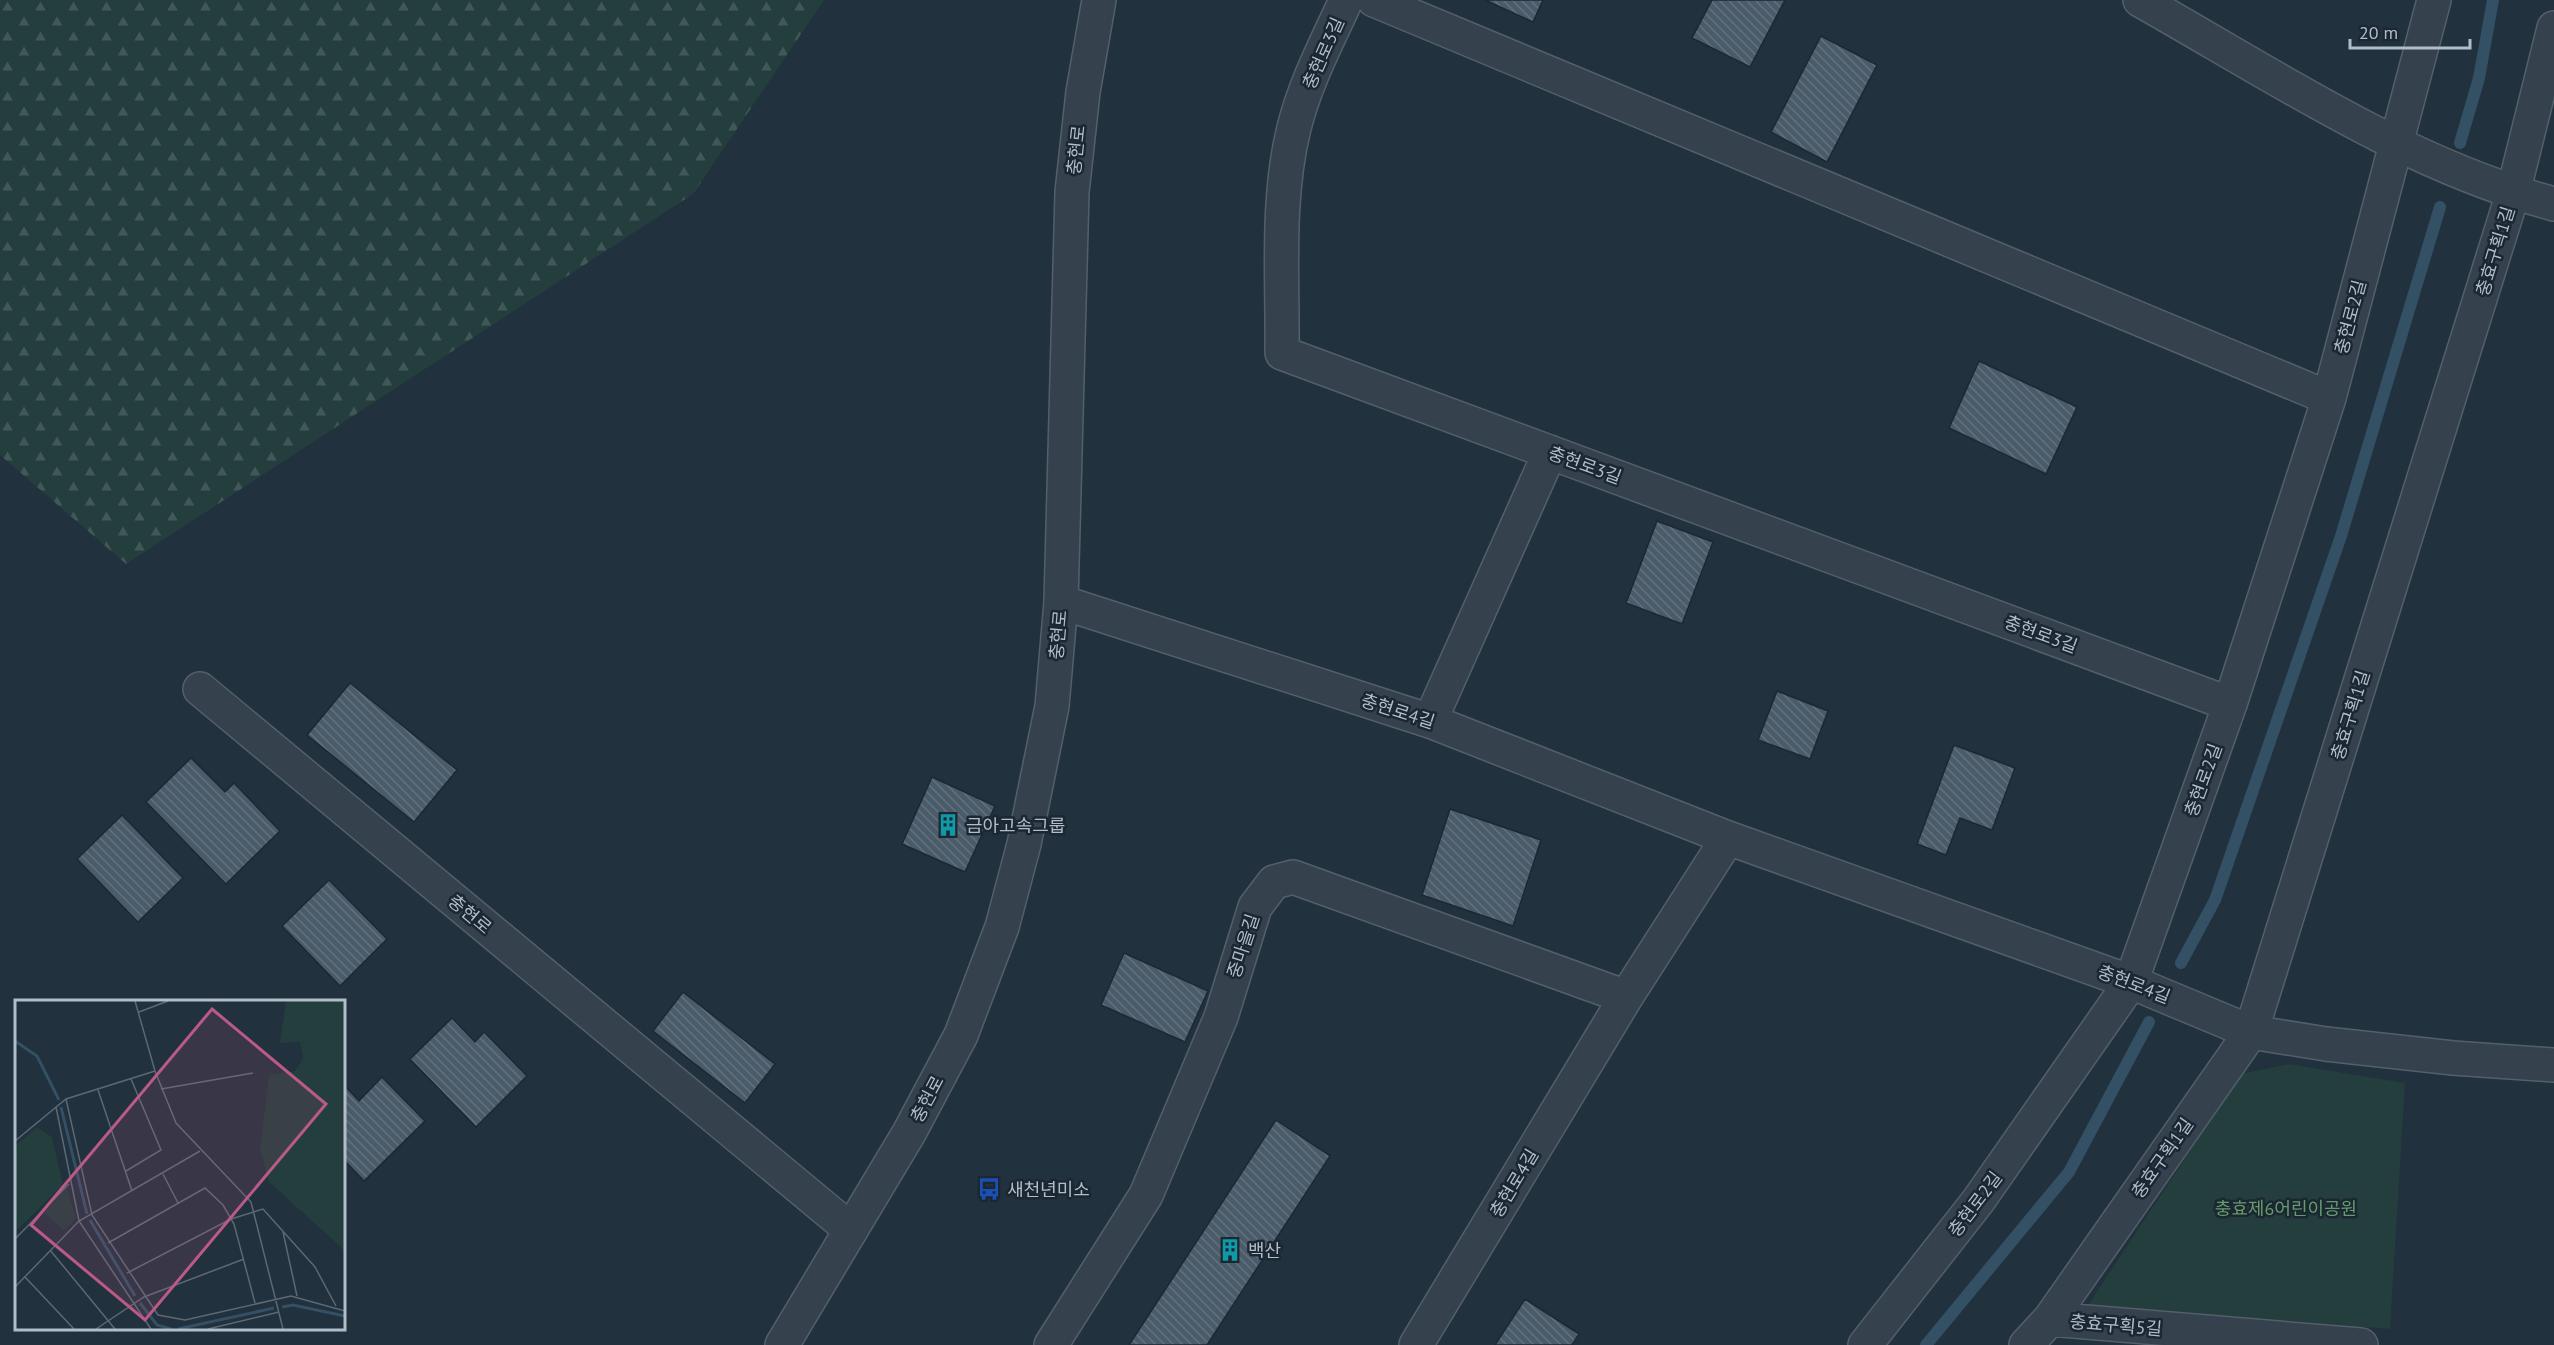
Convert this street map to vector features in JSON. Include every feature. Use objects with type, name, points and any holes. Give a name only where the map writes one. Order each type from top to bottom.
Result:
[{"type":"street","name":"충현로","points":[[782,1345],[909,1133],[961,1035],[1002,927],[1024,844],[1052,706],[1061,602],[1072,192],[1083,92],[1099,0]]},
{"type":"street","name":"충현로3길","points":[[1346,0],[1307,86],[1294,129],[1284,184],[1282,352],[2230,704]]},
{"type":"street","points":[[1374,0],[2329,398]]},
{"type":"street","points":[[2140,0],[2396,145],[2513,193],[2554,204]]},
{"type":"street","name":"충현로2길","points":[[1865,1345],[1985,1191],[2131,982],[2230,704],[2329,398],[2434,0]]},
{"type":"street","name":"충효구획1길","points":[[2026,1345],[2050,1319],[2251,1032],[2513,193],[2554,28]]},
{"type":"street","points":[[1430,721],[1550,452]]},
{"type":"street","name":"충현로4길","points":[[1061,602],[1430,721],[1728,838],[2131,982],[2251,1032],[2430,1055],[2554,1065]]},
{"type":"street","name":"충현로","points":[[200,690],[851,1230]]},
{"type":"street","name":"충현로4길","points":[[1416,1345],[1626,997],[1728,838]]},
{"type":"street","name":"중마을길","points":[[1051,1345],[1146,1195],[1221,1017],[1255,907],[1274,882],[1293,877],[1626,997]]},
{"type":"street","name":"충효구획5길","points":[[2050,1319],[2361,1345]]},
{"type":"green space","points":[[0,0],[824,0],[693,194],[126,564],[0,455]]},
{"type":"green space","name":"충효제6어린이공원","points":[[2289,1064],[2405,1083],[2390,1329],[2088,1305],[2241,1074]]},
{"type":"building","points":[[1485,0],[1543,0],[1533,22]]},
{"type":"building","points":[[1712,0],[1785,0],[1750,67],[1692,38]]},
{"type":"building","points":[[1821,36],[1877,65],[1827,162],[1771,132]]},
{"type":"building","points":[[1979,361],[2077,407],[2046,474],[1949,428]]},
{"type":"building","points":[[1657,521],[1713,542],[1682,624],[1626,603]]},
{"type":"building","points":[[350,683],[457,770],[414,822],[307,735]]},
{"type":"building","points":[[1777,691],[1828,711],[1810,759],[1758,740]]},
{"type":"building","points":[[1954,745],[2015,768],[1992,830],[1960,818],[1946,855],[1917,844]]},
{"type":"building","points":[[191,758],[225,792],[234,783],[280,831],[226,884],[146,802]]},
{"type":"building","name":"금아고속그룹","points":[[932,777],[995,806],[965,872],[902,844]]},
{"type":"building","points":[[1450,809],[1541,840],[1513,926],[1422,895]]},
{"type":"building","points":[[122,815],[183,878],[138,922],[77,859]]},
{"type":"building","points":[[329,880],[387,939],[340,986],[282,926]]},
{"type":"building","points":[[1124,953],[1208,991],[1185,1042],[1101,1005]]},
{"type":"building","points":[[683,992],[775,1064],[745,1103],[653,1031]]},
{"type":"building","points":[[452,1018],[475,1042],[484,1032],[527,1076],[476,1127],[410,1059]]},
{"type":"building","points":[[382,1077],[425,1121],[364,1181],[345,1161],[345,1086],[359,1101]]},
{"type":"building","name":"백산","points":[[1276,1120],[1330,1156],[1207,1345],[1129,1345]]},
{"type":"building","points":[[1525,1299],[1579,1334],[1572,1345],[1495,1345]]},
{"type":"waterway","points":[[2460,143],[2479,78],[2493,0]]},
{"type":"waterway","points":[[2181,963],[2215,900],[2341,536],[2440,207]]},
{"type":"waterway","points":[[1926,1345],[2069,1172],[2149,1022]]},
{"type":"place","name":"금아고속그룹","points":[[948,825]]},
{"type":"place","name":"새천년미소","points":[[989,1189]]},
{"type":"place","name":"백산","points":[[1230,1250]]}]
